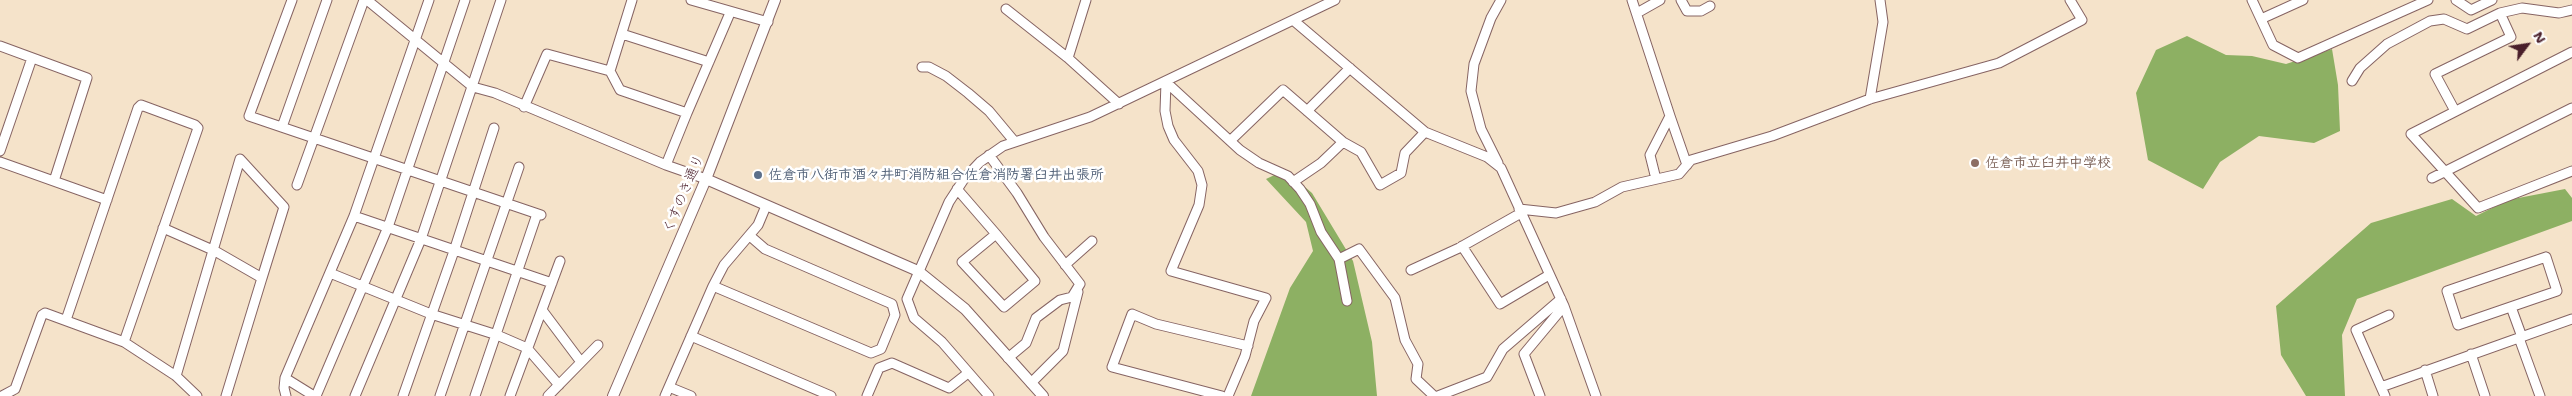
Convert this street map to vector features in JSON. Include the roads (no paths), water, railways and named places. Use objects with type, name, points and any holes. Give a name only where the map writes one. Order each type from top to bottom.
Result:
[{"type":"street","points":[[292,0],[249,116],[539,215],[475,396]]},
{"type":"street","points":[[282,127],[327,0]]},
{"type":"street","points":[[297,185],[366,0],[473,87],[494,92],[666,165],[706,179],[918,270],[965,309],[1043,396]]},
{"type":"street","points":[[286,396],[284,388],[285,378],[354,216],[429,0]]},
{"type":"street","points":[[285,378],[315,396],[388,227],[465,0]]},
{"type":"street","points":[[355,396],[396,301],[420,239],[473,87],[500,0]]},
{"type":"street","points":[[632,0],[610,71],[620,90],[687,113]]},
{"type":"street","points":[[691,0],[730,13],[768,22]]},
{"type":"street","name":"くすのき通り","points":[[614,396],[706,179],[775,0]]},
{"type":"street","points":[[1068,58],[1086,0]]},
{"type":"street","points":[[989,396],[942,342],[914,318],[907,299],[918,270],[950,202],[964,179],[989,155],[1014,141],[1090,117],[1334,0]]},
{"type":"street","points":[[1501,0],[1491,18],[1474,64],[1471,91],[1481,129],[1550,274],[1596,396]]},
{"type":"street","points":[[1632,0],[1687,164]]},
{"type":"street","points":[[1638,14],[1660,0]]},
{"type":"street","points":[[1681,0],[1687,11],[1701,11],[1710,6]]},
{"type":"street","points":[[1870,99],[1883,22],[1880,0]]},
{"type":"street","points":[[1410,270],[1462,246],[1520,211],[1556,213],[1595,202],[1622,187],[1679,174],[1691,160],[1772,136],[1870,99],[1999,63],[2082,20],[2070,0]]},
{"type":"street","points":[[2252,0],[2273,45],[2298,58],[2428,0]]},
{"type":"street","points":[[2261,19],[2303,0]]},
{"type":"street","points":[[2456,0],[2471,10],[2492,0]]},
{"type":"street","points":[[2352,81],[2360,68],[2387,44],[2430,21],[2444,19],[2467,30],[2500,13],[2522,8],[2559,13],[2572,10]]},
{"type":"street","points":[[1006,9],[1068,58],[1119,104]]},
{"type":"street","points":[[666,165],[730,13]]},
{"type":"street","points":[[2455,111],[2435,74],[2511,37],[2500,13]]},
{"type":"street","points":[[1293,20],[1425,132],[1487,157],[1500,168]]},
{"type":"street","points":[[622,34],[709,62]]},
{"type":"street","points":[[0,46],[87,78],[54,181]]},
{"type":"street","points":[[524,106],[547,54],[610,71]]},
{"type":"street","points":[[2571,56],[2411,134],[2478,208],[2572,171]]},
{"type":"street","points":[[0,151],[32,58]]},
{"type":"street","points":[[922,67],[929,67],[946,76],[968,93],[989,111],[1014,141]]},
{"type":"street","points":[[1307,111],[1350,68]]},
{"type":"street","points":[[1166,82],[1230,141],[1259,163],[1273,168],[1293,182],[1310,204],[1320,232],[1339,259],[1347,301]]},
{"type":"street","points":[[1166,82],[1165,111],[1168,126],[1174,140],[1198,171],[1202,185],[1199,205],[1171,271],[1266,298],[1254,321],[1248,346],[1228,396]]},
{"type":"street","points":[[1230,141],[1283,90],[1343,142],[1361,152],[1380,185],[1401,173],[1405,153],[1425,132]]},
{"type":"street","points":[[66,320],[138,108],[141,105],[195,124],[198,128],[124,342]]},
{"type":"street","points":[[2432,178],[2572,108]]},
{"type":"street","points":[[1656,179],[1650,154],[1670,116]]},
{"type":"street","points":[[403,396],[454,251],[494,128]]},
{"type":"street","points":[[1293,182],[1321,163],[1343,142]]},
{"type":"street","points":[[989,155],[1017,193],[1044,237],[1080,284],[1063,351],[1031,383]]},
{"type":"street","points":[[176,376],[240,159],[284,207],[226,396]]},
{"type":"street","points":[[0,162],[107,200]]},
{"type":"street","points":[[440,396],[519,167]]},
{"type":"street","points":[[958,189],[996,234],[1035,281],[1004,307],[962,262],[996,234]]},
{"type":"street","points":[[665,396],[724,265],[758,225],[766,206]]},
{"type":"street","points":[[354,216],[552,283]]},
{"type":"street","points":[[163,228],[214,251],[262,278]]},
{"type":"street","points":[[713,286],[871,353],[881,349],[895,315],[892,304],[765,249],[750,236]]},
{"type":"street","points":[[1066,264],[1092,241]]},
{"type":"street","points":[[1462,246],[1500,304],[1550,274]]},
{"type":"street","points":[[1339,259],[1358,249],[1395,298],[1406,340],[1418,364],[1416,379],[1434,396]]},
{"type":"street","points":[[2546,257],[2557,290],[2511,307],[2458,325],[2446,291],[2546,257]]},
{"type":"street","points":[[510,396],[560,261]]},
{"type":"street","points":[[330,273],[396,301],[464,326],[497,335],[527,348],[559,385]]},
{"type":"street","points":[[1008,358],[1026,343],[1036,318],[1060,300],[1072,297],[1080,284]]},
{"type":"street","points":[[1438,396],[1487,377],[1503,349],[1562,302]]},
{"type":"street","points":[[1540,396],[1524,354],[1562,302]]},
{"type":"street","points":[[2511,307],[2540,396]]},
{"type":"street","points":[[542,310],[581,362]]},
{"type":"street","points":[[2,396],[15,389],[42,315],[45,313],[124,342],[176,376],[197,396]]},
{"type":"street","points":[[1222,396],[1112,367],[1132,314],[1156,324],[1248,346]]},
{"type":"street","points":[[2386,396],[2356,330],[2389,315]]},
{"type":"street","points":[[2381,387],[2572,319]]},
{"type":"street","points":[[691,336],[831,396]]},
{"type":"street","points":[[548,396],[598,345]]},
{"type":"street","points":[[2471,354],[2484,396]]},
{"type":"street","points":[[867,396],[879,368],[892,363],[949,388],[968,372]]},
{"type":"street","points":[[2425,370],[2432,396]]},
{"type":"street","points":[[669,387],[690,396]]},
{"type":"place","name":"佐倉市立臼井中学校","points":[[1975,163]]},
{"type":"place","name":"佐倉市八街市酒々井町消防組合佐倉消防署臼井出張所","points":[[758,175]]}]
